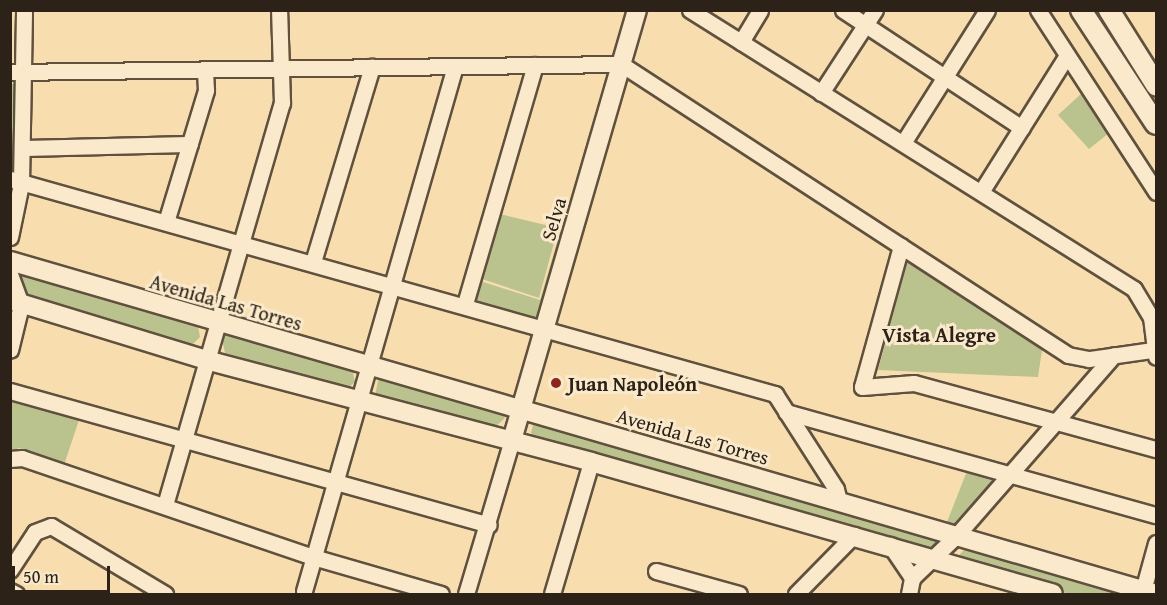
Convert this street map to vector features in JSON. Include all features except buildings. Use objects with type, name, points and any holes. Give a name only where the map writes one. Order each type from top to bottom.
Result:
[{"type":"main road","points":[[1081,10],[1156,124]]},
{"type":"main road","points":[[1109,10],[1156,85]]},
{"type":"street","points":[[10,237],[22,148],[17,71],[24,10]]},
{"type":"street","points":[[165,505],[216,323],[282,103],[279,10]]},
{"type":"street","name":"Selva","points":[[512,440],[637,10]]},
{"type":"street","points":[[17,71],[621,64],[1068,355],[1154,353],[1154,314],[1134,289],[690,10]]},
{"type":"street","points":[[741,42],[760,10]]},
{"type":"street","points":[[843,10],[1022,128]]},
{"type":"street","points":[[821,93],[875,10]]},
{"type":"street","points":[[903,143],[987,10]]},
{"type":"street","points":[[1038,10],[1066,57],[1156,192]]},
{"type":"street","points":[[981,192],[1066,57]]},
{"type":"street","points":[[465,304],[535,65]]},
{"type":"street","points":[[304,591],[366,366],[455,66]]},
{"type":"street","points":[[314,262],[372,67]]},
{"type":"street","points":[[166,222],[206,90],[205,69]]},
{"type":"street","points":[[22,148],[190,144]]},
{"type":"street","points":[[16,181],[391,282],[775,394],[839,501]]},
{"type":"street","points":[[901,246],[862,387],[914,383],[1156,449]]},
{"type":"street","name":"Avenida Las Torres","points":[[10,261],[216,323],[839,501],[1147,593]]},
{"type":"street","points":[[10,274],[16,303],[10,350]]},
{"type":"street","points":[[16,303],[206,360],[512,440],[890,545],[1053,594]]},
{"type":"street","points":[[909,594],[912,578],[956,536],[1114,355]]},
{"type":"street","points":[[10,391],[489,525]]},
{"type":"street","points":[[786,412],[1008,476],[1156,515]]},
{"type":"street","points":[[466,594],[489,525],[512,440]]},
{"type":"street","points":[[10,459],[165,505],[313,558],[441,594]]},
{"type":"street","points":[[552,594],[591,462]]},
{"type":"street","points":[[10,570],[35,532],[51,526],[165,594]]},
{"type":"street","points":[[796,594],[854,535]]},
{"type":"street","points":[[1147,593],[1156,543]]},
{"type":"street","points":[[890,545],[912,578]]},
{"type":"street","points":[[656,571],[739,594]]},
{"type":"street","points":[[380,594],[385,579]]},
{"type":"street","points":[[10,591],[16,594]]},
{"type":"green space","points":[[10,84],[14,84],[13,172],[10,171]]},
{"type":"green space","points":[[1082,93],[1109,133],[1089,149],[1058,115]]},
{"type":"green space","points":[[500,214],[558,228],[539,298],[479,278]]},
{"type":"green space","points":[[561,229],[569,232],[541,324],[473,303],[480,281],[540,300]]},
{"type":"green space","points":[[907,262],[945,285],[957,286],[962,297],[992,315],[1012,321],[1042,350],[1038,377],[878,370]]},
{"type":"green space","points":[[24,274],[198,326],[200,337],[193,344],[25,300],[19,279]]},
{"type":"green space","points":[[231,330],[352,368],[355,382],[348,388],[225,353],[221,334]]},
{"type":"green space","points":[[379,376],[500,410],[505,418],[494,428],[375,396]]},
{"type":"green space","points":[[10,396],[80,417],[64,465],[19,448],[11,452]]},
{"type":"green space","points":[[534,421],[940,539],[937,552],[537,440],[531,433]]},
{"type":"green space","points":[[967,471],[999,483],[960,526],[947,522]]},
{"type":"green space","points":[[965,549],[1122,589],[1120,594],[1069,594],[963,562],[960,554]]},
{"type":"place","name":"Juan Napoleón","points":[[556,383]]},
{"type":"district","name":"Vista Alegre","points":[[939,335]]}]
